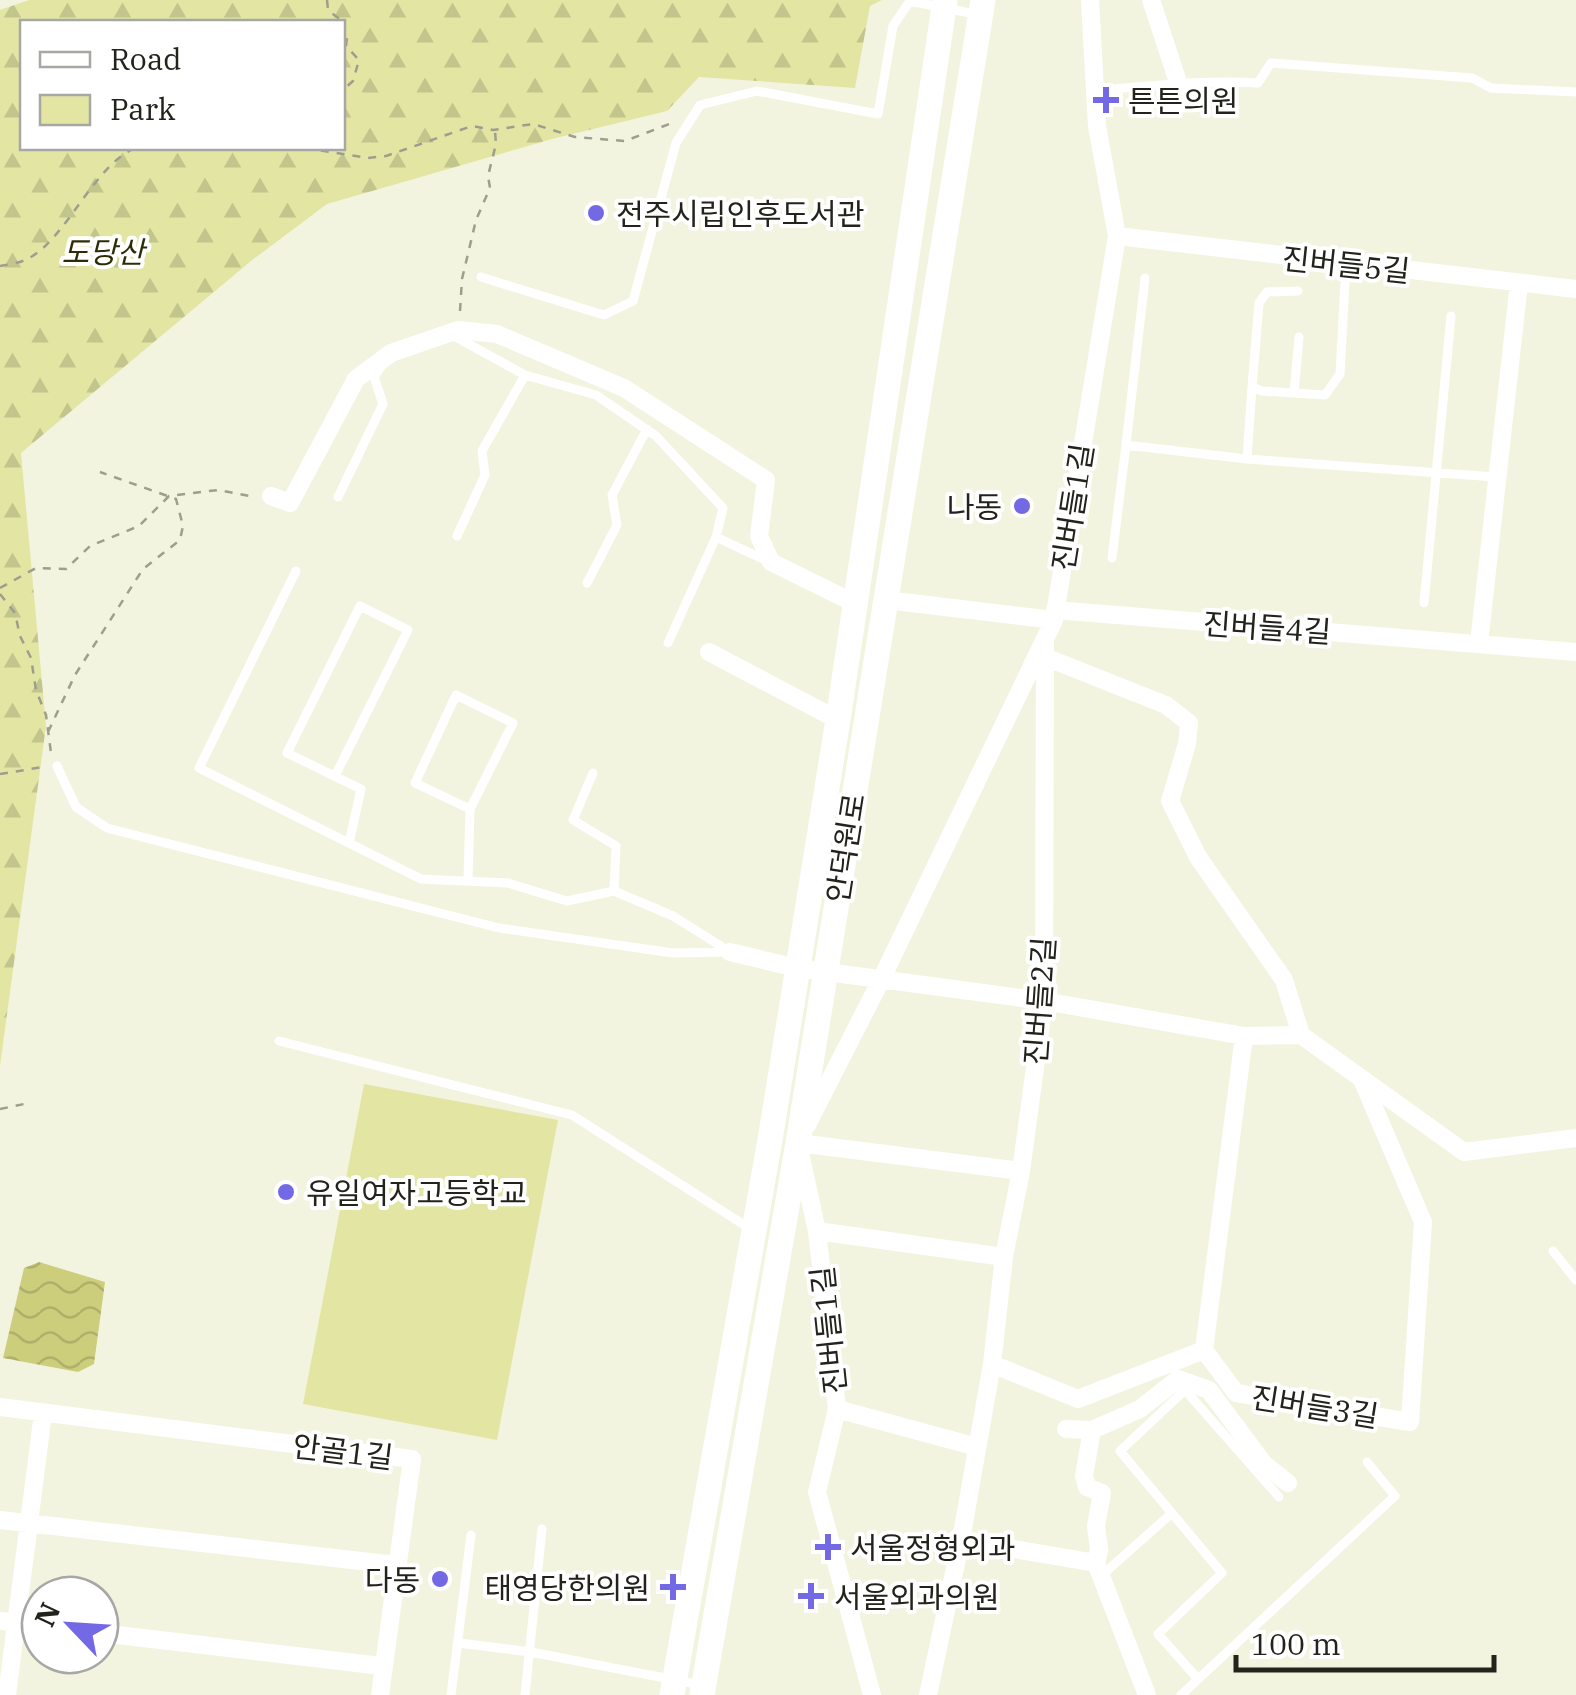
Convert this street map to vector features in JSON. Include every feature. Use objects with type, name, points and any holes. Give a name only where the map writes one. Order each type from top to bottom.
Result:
[{"type":"street","name":"진버들1길","points":[[872,1695],[816,1492],[837,1409],[817,1230],[798,1143],[882,978],[1052,622],[1117,236],[1098,126],[1090,0]]},
{"type":"street","points":[[1151,0],[1179,86]]},
{"type":"street","name":"안덕원로","points":[[674,1687],[838,720],[944,4]]},
{"type":"street","name":"안덕원로","points":[[702,1690],[798,1143],[982,7]]},
{"type":"street","name":"진버들5길","points":[[1117,236],[1576,289]]},
{"type":"street","points":[[1479,643],[1520,283]]},
{"type":"street","points":[[271,496],[290,503],[356,379],[366,369],[391,353],[454,331],[497,334],[624,388],[766,480],[759,536],[771,562],[856,604]]},
{"type":"street","name":"진버들4길","points":[[886,600],[1052,622],[1479,643],[1576,652]]},
{"type":"street","name":"진버들2길","points":[[928,1695],[992,1364],[1004,1256],[1021,1171],[1044,1002],[1045,657],[1052,622]]},
{"type":"street","points":[[709,652],[838,720]]},
{"type":"street","points":[[730,952],[797,968],[1044,1002],[1244,1036],[1301,1035],[1284,980],[1198,857],[1170,801],[1187,744],[1189,723],[1166,705],[1045,657]]},
{"type":"street","name":"진버들3길","points":[[1301,1035],[1464,1152],[1576,1138]]},
{"type":"street","points":[[992,1364],[1078,1398],[1204,1350],[1244,1036]]},
{"type":"street","name":"진버들3길","points":[[1204,1350],[1236,1393],[1410,1422],[1423,1222],[1363,1082]]},
{"type":"street","points":[[798,1143],[1021,1171]]},
{"type":"street","points":[[817,1230],[1004,1256]]},
{"type":"street","points":[[1066,1429],[1092,1430],[1140,1409],[1178,1379],[1208,1390],[1284,1490]]},
{"type":"street","points":[[0,1407],[43,1413],[29,1524],[8,1622],[7,1695]]},
{"type":"street","points":[[837,1409],[977,1447]]},
{"type":"street","name":"안골1길","points":[[43,1413],[412,1459],[380,1695]]},
{"type":"street","points":[[1092,1430],[1084,1476],[1087,1487],[1102,1493],[1096,1526],[1099,1569],[1147,1695]]},
{"type":"street","points":[[0,1520],[396,1565]]},
{"type":"street","points":[[961,1540],[1099,1569]]},
{"type":"street","points":[[120,1635],[382,1666]]},
{"type":"lane","points":[[481,277],[604,315],[633,301],[676,143],[700,105],[756,91],[878,114],[893,26],[910,1],[982,7]]},
{"type":"lane","points":[[1095,90],[1179,86],[1214,80],[1258,83],[1271,63],[1472,78],[1492,88],[1576,92]]},
{"type":"lane","points":[[1252,387],[1262,392],[1325,395],[1340,374],[1346,264]]},
{"type":"lane","points":[[1112,558],[1145,278]]},
{"type":"lane","points":[[1247,459],[1259,303],[1267,292],[1298,291]]},
{"type":"lane","points":[[1424,603],[1451,316]]},
{"type":"lane","points":[[338,497],[383,404],[374,377],[394,354],[457,336],[524,375],[596,395],[646,429],[723,508],[716,538],[668,643]]},
{"type":"lane","points":[[1294,393],[1299,337]]},
{"type":"lane","points":[[457,536],[485,475],[482,451],[524,375]]},
{"type":"lane","points":[[587,583],[617,525],[612,494],[646,429]]},
{"type":"lane","points":[[1126,445],[1247,459],[1496,478]]},
{"type":"lane","points":[[716,538],[771,562]]},
{"type":"lane","points":[[296,572],[200,768],[422,879],[508,883],[568,900],[614,891],[674,916],[730,952]]},
{"type":"lane","points":[[335,776],[408,630],[360,606],[287,753],[361,789],[349,843]]},
{"type":"lane","points":[[468,879],[470,809],[513,723],[456,695],[415,783],[470,809]]},
{"type":"lane","points":[[56,766],[76,807],[107,828],[499,928],[673,953],[730,952]]},
{"type":"lane","points":[[593,774],[572,820],[616,846],[614,891]]},
{"type":"lane","points":[[279,1041],[572,1115],[780,1247]]},
{"type":"lane","points":[[1553,1251],[1576,1280]]},
{"type":"lane","points":[[1198,1679],[1158,1634],[1222,1574],[1120,1450],[1185,1390],[1284,1490]]},
{"type":"lane","points":[[1181,1695],[1395,1496],[1367,1462]]},
{"type":"lane","points":[[1099,1569],[1172,1513]]},
{"type":"lane","points":[[525,1695],[542,1528]]},
{"type":"lane","points":[[451,1695],[471,1535]]},
{"type":"lane","points":[[458,1643],[530,1652],[674,1687],[702,1690]]},
{"type":"path","points":[[345,40],[359,60],[353,81],[345,88]]},
{"type":"path","points":[[320,150],[368,158],[386,156],[472,126],[494,130],[533,124],[576,136],[626,141],[682,118],[692,118]]},
{"type":"path","points":[[454,331],[476,220],[490,188],[494,130]]},
{"type":"path","points":[[0,266],[34,256],[102,175],[130,150]]},
{"type":"path","points":[[48,732],[75,675],[143,569],[180,540],[183,526],[176,500],[100,472]]},
{"type":"path","points":[[0,588],[36,568],[66,569],[90,546],[138,526],[169,496],[218,490],[252,497],[271,496]]},
{"type":"path","points":[[0,594],[15,613],[31,658],[56,766],[0,774]]},
{"type":"path","points":[[0,1109],[24,1104]]},
{"type":"green space","name":"도당산","points":[[29,0],[882,0],[870,6],[855,88],[699,77],[667,111],[552,139],[327,204],[251,261],[21,453],[46,726],[0,1066],[0,10]]},
{"type":"green space","points":[[364,1084],[558,1120],[497,1440],[303,1404]]},
{"type":"water","points":[[39,1262],[105,1282],[94,1364],[78,1372],[3,1358],[24,1268]]},
{"type":"place","name":"튼튼의원","points":[[1106,100]]},
{"type":"place","name":"전주시립인후도서관","points":[[596,213]]},
{"type":"place","name":"나동","points":[[1022,506]]},
{"type":"place","name":"유일여자고등학교","points":[[286,1192]]},
{"type":"place","name":"서울정형외과","points":[[828,1547]]},
{"type":"place","name":"다동","points":[[440,1579]]},
{"type":"place","name":"태영당한의원","points":[[673,1587]]},
{"type":"place","name":"서울외과의원","points":[[811,1596]]}]
